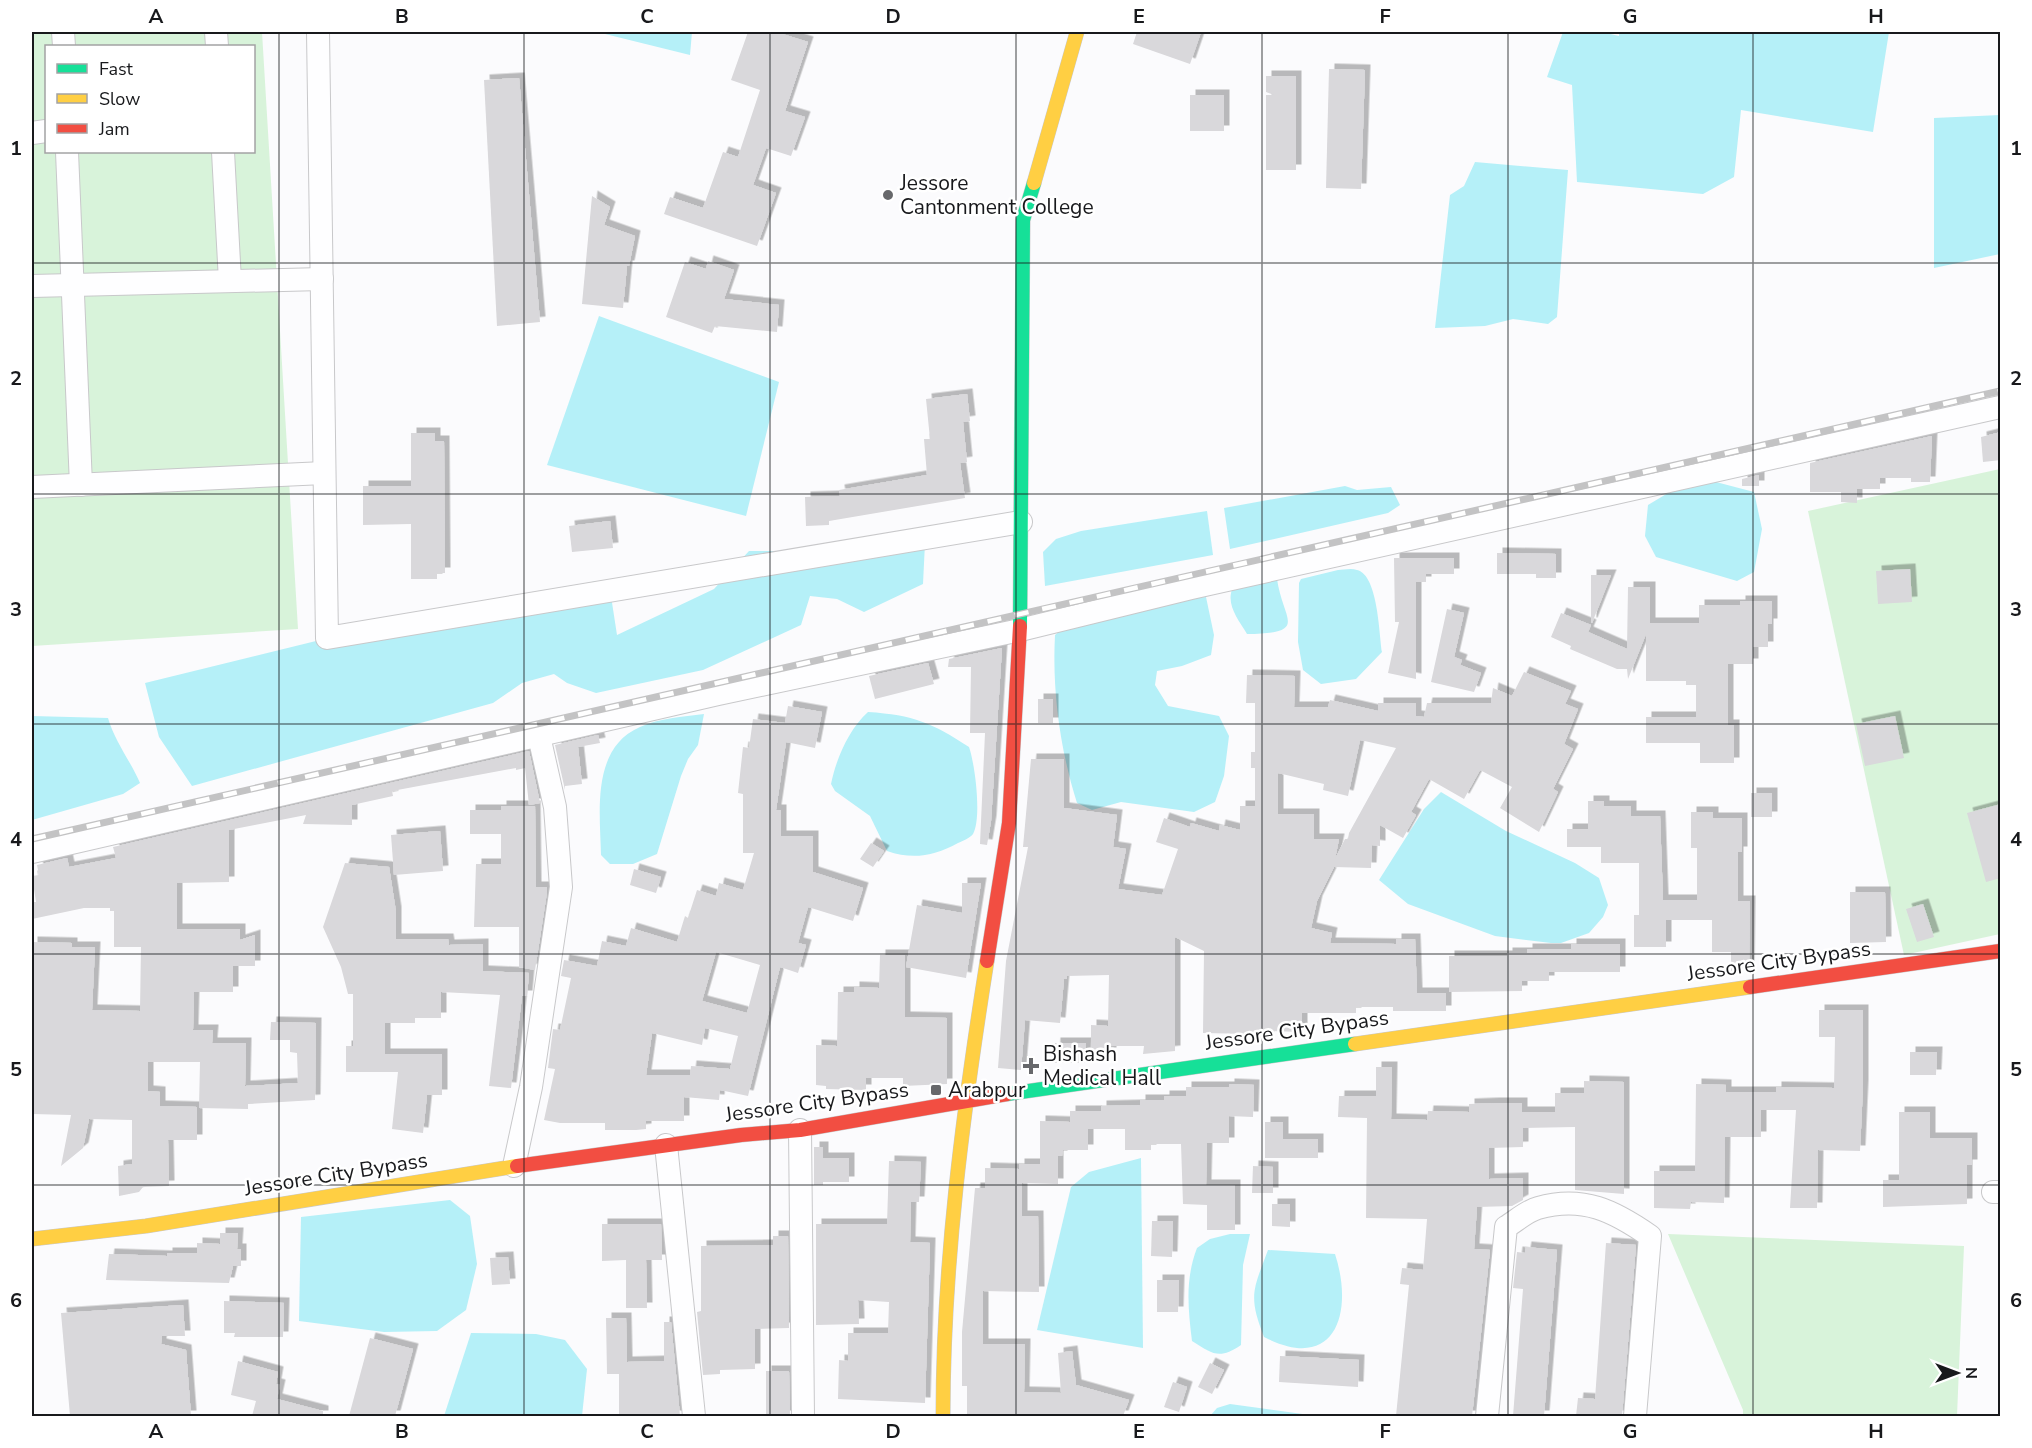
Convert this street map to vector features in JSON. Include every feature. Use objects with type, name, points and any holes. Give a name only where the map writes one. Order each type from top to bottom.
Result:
[{"type":"main road","points":[[943,1416],[943,1342],[965,1100],[1009,822],[1020,630],[1023,220],[1077,32]]},
{"type":"main road","name":"Jessore City Bypass","points":[[32,1239],[146,1226],[514,1167],[666,1145],[800,1130],[965,1100],[2001,951]]},
{"type":"street","points":[[318,32],[327,638],[1021,522]]},
{"type":"street","points":[[67,153],[81,485]]},
{"type":"street","points":[[223,153],[230,281]]},
{"type":"street","points":[[32,286],[322,279]]},
{"type":"street","points":[[32,852],[718,694],[1020,630],[1191,588],[2001,407]]},
{"type":"street","points":[[32,487],[324,473]]},
{"type":"street","points":[[514,1167],[531,1087],[561,887],[555,807],[539,736]]},
{"type":"street","points":[[800,1130],[803,1416]]},
{"type":"street","points":[[666,1145],[694,1416]]},
{"type":"street","points":[[1487,1416],[1506,1227],[1536,1208],[1577,1203],[1617,1213],[1650,1236],[1635,1416]]},
{"type":"green space","points":[[32,32],[262,32],[298,629],[32,646]]},
{"type":"green space","points":[[2000,469],[2000,934],[1904,955],[1808,511]]},
{"type":"green space","points":[[1668,1234],[1964,1246],[1957,1416],[1743,1416],[1743,1410]]},
{"type":"water","points":[[597,32],[692,32],[690,55]]},
{"type":"water","points":[[1563,32],[1602,32],[1619,36],[1619,32],[1889,32],[1873,132],[1741,110],[1734,177],[1703,194],[1577,182],[1572,85],[1547,77]]},
{"type":"water","points":[[2000,115],[2000,254],[1934,268],[1934,118]]},
{"type":"water","points":[[1475,162],[1568,170],[1557,317],[1548,324],[1513,319],[1485,326],[1435,328],[1450,195],[1464,186]]},
{"type":"water","points":[[599,316],[779,382],[746,516],[547,465]]},
{"type":"water","points":[[1716,482],[1754,492],[1762,529],[1754,572],[1737,581],[1656,557],[1645,536],[1648,505],[1673,490]]},
{"type":"water","points":[[1345,486],[1357,490],[1391,487],[1400,505],[1388,513],[1230,549],[1224,508]]},
{"type":"water","points":[[1207,511],[1213,555],[1045,586],[1043,552],[1056,539],[1081,531]]},
{"type":"water","points":[[925,543],[923,584],[864,612],[837,599],[810,596],[801,625],[703,670],[596,693],[567,683],[554,674],[522,683],[493,703],[192,786],[159,737],[145,683],[377,626],[597,581],[609,583],[617,635],[714,589],[749,551],[803,551]]},
{"type":"water","points":[[1338,570],[1357,570],[1364,574],[1369,582],[1376,606],[1382,652],[1356,679],[1321,684],[1303,670],[1298,642],[1299,583],[1301,579]]},
{"type":"water","points":[[1277,579],[1287,615],[1286,627],[1279,631],[1247,634],[1231,604],[1231,592],[1234,585]]},
{"type":"water","points":[[1206,597],[1214,635],[1211,655],[1182,666],[1157,671],[1155,685],[1168,706],[1219,716],[1229,736],[1224,776],[1215,802],[1194,812],[1121,802],[1092,810],[1077,803],[1058,720],[1055,635],[1066,626],[1171,600]]},
{"type":"water","points":[[868,712],[898,715],[922,722],[969,747],[977,804],[976,826],[970,837],[932,854],[915,856],[887,851],[870,816],[835,791],[831,784],[840,755],[849,736]]},
{"type":"water","points":[[704,714],[698,745],[688,759],[681,776],[657,854],[633,864],[610,864],[601,855],[600,801],[606,765],[613,750],[624,737],[640,727],[671,718]]},
{"type":"water","points":[[32,716],[108,718],[140,783],[123,794],[32,820]]},
{"type":"water","points":[[1441,792],[1506,831],[1575,863],[1599,878],[1608,905],[1603,917],[1589,933],[1561,943],[1551,943],[1495,936],[1408,904],[1379,880],[1424,809]]},
{"type":"water","points":[[1141,1158],[1143,1348],[1037,1330],[1071,1187],[1089,1172]]},
{"type":"water","points":[[450,1200],[470,1216],[477,1264],[466,1310],[437,1331],[384,1332],[299,1321],[301,1217]]},
{"type":"water","points":[[1230,1234],[1250,1234],[1243,1265],[1241,1345],[1227,1353],[1216,1354],[1192,1341],[1189,1283],[1197,1248],[1210,1239]]},
{"type":"water","points":[[1268,1250],[1335,1254],[1342,1297],[1340,1316],[1334,1331],[1323,1342],[1308,1348],[1289,1346],[1264,1337],[1256,1312],[1254,1293]]},
{"type":"water","points":[[471,1333],[536,1334],[565,1340],[587,1369],[582,1416],[444,1416]]},
{"type":"water","points":[[1230,1404],[1317,1416],[1210,1416],[1217,1408]]},
{"type":"building","points":[[748,32],[776,32],[808,42],[785,111],[805,117],[791,156],[766,148],[753,185],[776,193],[757,246],[664,214],[670,197],[703,208],[723,152],[738,157],[760,90],[731,80]]},
{"type":"building","points":[[1137,32],[1201,32],[1190,64],[1133,44]]},
{"type":"building","points":[[1329,69],[1365,70],[1361,189],[1326,188]]},
{"type":"building","points":[[1266,76],[1296,76],[1296,170],[1266,170],[1266,95],[1274,95],[1266,92]]},
{"type":"building","points":[[519,78],[540,322],[497,326],[484,80]]},
{"type":"building","points":[[1190,95],[1224,95],[1224,131],[1190,131]]},
{"type":"building","points":[[592,196],[610,207],[604,225],[635,236],[629,266],[627,266],[623,308],[582,304]]},
{"type":"building","points":[[708,261],[734,270],[724,299],[779,305],[777,332],[715,326],[712,333],[666,317],[685,262],[706,269]]},
{"type":"building","points":[[967,394],[970,421],[963,422],[967,462],[960,463],[965,498],[829,521],[829,525],[806,526],[805,497],[840,496],[839,490],[927,475],[924,439],[930,439],[926,399]]},
{"type":"building","points":[[2001,432],[2001,460],[1983,462],[1981,437]]},
{"type":"building","points":[[411,433],[435,433],[435,441],[444,441],[445,573],[437,573],[437,579],[411,579],[411,524],[363,525],[363,486],[411,486]]},
{"type":"building","points":[[1932,436],[1930,482],[1911,482],[1911,478],[1880,478],[1880,489],[1857,489],[1857,503],[1841,502],[1841,492],[1810,492],[1810,463]]},
{"type":"building","points":[[1759,475],[1759,486],[1742,486],[1742,479]]},
{"type":"building","points":[[610,521],[613,548],[572,552],[569,526]]},
{"type":"building","points":[[1497,553],[1556,554],[1556,578],[1536,578],[1536,574],[1497,574]]},
{"type":"building","points":[[1394,558],[1454,558],[1454,574],[1426,574],[1426,582],[1416,582],[1416,679],[1388,673],[1399,622],[1395,622]]},
{"type":"building","points":[[1910,569],[1912,602],[1878,604],[1876,571]]},
{"type":"building","points":[[1591,575],[1611,575],[1592,623],[1591,623]]},
{"type":"building","points":[[1628,587],[1650,587],[1650,623],[1699,623],[1699,605],[1740,605],[1740,601],[1772,601],[1772,624],[1768,624],[1768,647],[1753,647],[1753,664],[1728,664],[1728,725],[1734,725],[1734,763],[1700,763],[1700,743],[1646,743],[1646,717],[1696,717],[1696,685],[1686,685],[1686,681],[1646,681],[1646,634],[1628,679],[1627,669],[1617,669],[1570,649],[1571,646],[1551,637],[1561,613],[1591,625],[1588,632],[1627,649]]},
{"type":"building","points":[[1447,609],[1464,613],[1454,657],[1462,660],[1460,665],[1481,673],[1474,692],[1431,682]]},
{"type":"building","points":[[1002,648],[991,821],[987,845],[980,844],[985,733],[970,733],[971,667],[948,667],[949,659]]},
{"type":"building","points":[[928,663],[934,684],[875,699],[869,676]]},
{"type":"building","points":[[1524,672],[1571,691],[1565,704],[1578,709],[1564,744],[1573,749],[1553,789],[1558,792],[1539,832],[1500,808],[1512,787],[1480,770],[1464,799],[1429,779],[1411,812],[1416,815],[1403,838],[1380,825],[1380,846],[1372,845],[1371,868],[1334,867],[1317,901],[1311,928],[1332,933],[1330,943],[1396,944],[1396,939],[1415,939],[1417,993],[1446,993],[1446,1011],[1393,1011],[1393,1007],[1356,1007],[1356,1013],[1302,1013],[1302,1032],[1269,1031],[1269,1037],[1251,1040],[1251,1034],[1203,1033],[1204,951],[1175,937],[1175,1051],[1143,1054],[1144,1046],[1111,1046],[1111,1053],[1091,1052],[1091,1025],[1108,1026],[1109,975],[1067,976],[1067,979],[1064,979],[1060,1023],[1025,1020],[1021,1070],[998,1068],[1006,961],[1028,847],[1023,847],[1031,759],[1064,759],[1064,808],[1117,815],[1113,847],[1126,849],[1118,889],[1162,895],[1178,849],[1156,842],[1164,818],[1190,827],[1191,823],[1219,831],[1220,825],[1240,830],[1240,806],[1255,806],[1255,768],[1251,768],[1251,752],[1255,752],[1255,703],[1246,703],[1247,675],[1295,676],[1294,707],[1328,707],[1330,700],[1378,711],[1378,703],[1416,703],[1416,716],[1424,717],[1427,703],[1491,703],[1493,688],[1512,696]],"holes":[[[1360,740],[1396,748],[1335,859],[1339,839],[1314,839],[1314,814],[1278,814],[1278,773],[1324,784],[1323,790],[1348,796]]]},
{"type":"building","points":[[1038,699],[1053,699],[1053,723],[1038,723]]},
{"type":"building","points":[[788,706],[822,712],[815,748],[786,742],[776,810],[781,810],[781,836],[813,836],[813,872],[863,888],[853,921],[808,907],[798,943],[806,945],[798,973],[780,967],[748,1096],[720,1090],[719,1100],[684,1097],[684,1121],[646,1121],[646,1129],[605,1130],[605,1123],[560,1123],[544,1120],[555,1069],[548,1068],[553,1029],[560,1030],[571,978],[561,976],[564,960],[597,966],[602,941],[626,946],[631,928],[677,942],[685,916],[688,918],[697,890],[716,896],[719,883],[743,890],[754,853],[743,853],[743,794],[738,793],[743,747],[749,748],[753,719],[785,723]],"holes":[[[716,952],[760,965],[747,1013],[702,1001]],[[705,1028],[738,1036],[730,1069],[691,1066],[690,1075],[646,1075],[652,1033],[702,1045]]]},
{"type":"building","points":[[1895,716],[1904,758],[1865,766],[1856,724]]},
{"type":"building","points":[[598,735],[600,743],[578,747],[582,784],[565,786],[565,790],[555,745]]},
{"type":"building","points":[[529,751],[540,803],[529,805],[525,768],[516,770],[516,768],[392,791],[393,796],[352,805],[352,825],[303,824],[306,815],[229,830],[229,882],[177,883],[177,929],[240,929],[240,940],[255,935],[255,966],[233,966],[233,992],[194,992],[193,1030],[213,1030],[212,1043],[246,1043],[245,1086],[298,1083],[297,1053],[290,1052],[290,1040],[270,1040],[271,1022],[316,1023],[315,1100],[248,1104],[248,1109],[199,1108],[200,1062],[148,1062],[148,1091],[160,1092],[160,1106],[197,1107],[197,1140],[168,1140],[169,1186],[143,1187],[139,1192],[119,1196],[118,1166],[132,1164],[132,1120],[89,1119],[83,1148],[61,1166],[71,1115],[32,1114],[32,942],[72,943],[72,947],[95,947],[92,1010],[140,1011],[141,947],[114,947],[114,911],[110,911],[110,908],[84,908],[32,919],[32,902],[36,902],[32,876],[39,875],[37,865],[67,858],[69,867],[116,858],[113,847]]},
{"type":"building","points":[[1751,793],[1772,793],[1772,817],[1751,817]]},
{"type":"building","points":[[1588,801],[1604,801],[1604,806],[1631,806],[1631,816],[1660,816],[1663,900],[1697,900],[1697,848],[1691,848],[1691,812],[1713,812],[1713,818],[1742,818],[1742,852],[1738,852],[1738,901],[1750,901],[1749,968],[1731,971],[1731,952],[1712,952],[1712,920],[1666,920],[1666,947],[1634,947],[1634,915],[1639,915],[1639,863],[1601,863],[1601,847],[1567,847],[1567,829],[1588,829]]},
{"type":"building","points":[[2001,804],[2001,878],[1986,882],[1967,813]]},
{"type":"building","points":[[501,806],[535,806],[536,887],[547,887],[547,892],[535,970],[519,967],[519,927],[474,927],[476,864],[501,864],[501,834],[470,834],[470,810],[501,810]]},
{"type":"building","points":[[440,831],[443,871],[394,875],[391,835]]},
{"type":"building","points":[[871,843],[884,851],[873,867],[860,859]]},
{"type":"building","points":[[345,863],[389,867],[396,912],[396,939],[448,939],[449,945],[483,944],[483,971],[529,973],[527,996],[522,996],[511,1088],[489,1086],[500,995],[441,992],[441,1018],[415,1018],[415,1023],[385,1023],[385,1054],[442,1054],[442,1095],[427,1095],[423,1133],[392,1129],[398,1072],[346,1072],[346,1046],[353,1046],[353,994],[348,994],[341,967],[323,927]]},
{"type":"building","points":[[634,869],[661,877],[656,893],[630,885]]},
{"type":"building","points":[[962,883],[981,883],[966,978],[906,967],[917,905],[962,913]]},
{"type":"building","points":[[1850,892],[1885,892],[1886,942],[1850,943]]},
{"type":"building","points":[[1923,904],[1934,937],[1917,942],[1906,909]]},
{"type":"building","points":[[1571,944],[1620,944],[1620,972],[1549,972],[1549,981],[1522,981],[1522,991],[1449,992],[1449,956],[1507,956],[1507,953],[1527,953],[1527,949],[1571,949]]},
{"type":"building","points":[[880,955],[905,955],[905,1017],[947,1018],[947,1084],[903,1086],[903,1078],[866,1078],[866,1090],[826,1089],[826,1086],[816,1085],[816,1045],[837,1046],[838,992],[854,992],[854,987],[879,988]]},
{"type":"building","points":[[1819,1010],[1863,1010],[1863,1085],[1860,1151],[1818,1150],[1817,1208],[1790,1208],[1796,1110],[1761,1110],[1761,1137],[1725,1137],[1724,1203],[1691,1202],[1690,1209],[1654,1208],[1654,1171],[1695,1171],[1696,1084],[1726,1085],[1726,1092],[1776,1092],[1776,1087],[1834,1088],[1835,1037],[1819,1037]]},
{"type":"building","points":[[1055,1043],[1086,1043],[1085,1063],[1054,1063]]},
{"type":"building","points":[[1910,1052],[1937,1052],[1936,1075],[1910,1075]]},
{"type":"building","points":[[1376,1067],[1392,1067],[1391,1119],[1427,1120],[1428,1111],[1469,1112],[1469,1104],[1522,1103],[1522,1112],[1555,1112],[1555,1093],[1584,1093],[1584,1081],[1624,1082],[1624,1194],[1575,1190],[1575,1127],[1523,1128],[1523,1147],[1489,1148],[1489,1179],[1523,1178],[1523,1200],[1512,1206],[1477,1207],[1474,1249],[1490,1250],[1472,1416],[1396,1416],[1409,1285],[1400,1284],[1402,1268],[1423,1270],[1427,1219],[1366,1218],[1367,1118],[1338,1117],[1339,1096],[1376,1096]]},
{"type":"building","points":[[1229,1084],[1254,1085],[1253,1117],[1229,1116],[1229,1143],[1207,1143],[1206,1185],[1235,1185],[1235,1230],[1207,1230],[1207,1205],[1183,1204],[1181,1144],[1151,1144],[1151,1150],[1125,1150],[1125,1129],[1088,1129],[1088,1150],[1063,1150],[1062,1156],[1058,1156],[1058,1184],[1022,1183],[1022,1216],[1038,1216],[1039,1292],[983,1291],[983,1344],[1025,1344],[1024,1392],[1061,1393],[1058,1353],[1072,1351],[1076,1385],[1129,1400],[1123,1416],[967,1416],[967,1386],[962,1386],[962,1332],[975,1188],[985,1188],[985,1168],[1019,1169],[1019,1164],[1040,1164],[1040,1121],[1070,1122],[1070,1111],[1101,1111],[1101,1106],[1140,1105],[1140,1100],[1164,1100],[1164,1096],[1186,1096],[1186,1087],[1229,1087]]},
{"type":"building","points":[[1899,1112],[1930,1112],[1930,1138],[1972,1138],[1972,1165],[1967,1165],[1967,1204],[1883,1207],[1883,1180],[1899,1180]]},
{"type":"building","points":[[1265,1122],[1283,1122],[1283,1139],[1318,1139],[1318,1158],[1265,1158]]},
{"type":"building","points":[[814,1147],[823,1147],[823,1158],[849,1158],[849,1182],[823,1182],[823,1185],[814,1185]]},
{"type":"building","points":[[889,1161],[921,1162],[919,1202],[911,1202],[910,1242],[930,1243],[925,1403],[838,1399],[839,1360],[848,1361],[848,1333],[888,1333],[889,1302],[858,1300],[859,1324],[816,1325],[816,1224],[887,1224]]},
{"type":"building","points":[[1253,1166],[1273,1167],[1273,1193],[1252,1193]]},
{"type":"building","points":[[1272,1204],[1290,1204],[1290,1227],[1272,1226]]},
{"type":"building","points":[[1152,1221],[1173,1221],[1172,1257],[1151,1256]]},
{"type":"building","points":[[602,1224],[661,1224],[662,1260],[646,1260],[647,1308],[626,1308],[626,1260],[602,1261]]},
{"type":"building","points":[[220,1233],[238,1233],[237,1249],[241,1249],[241,1266],[233,1266],[229,1283],[106,1280],[109,1254],[167,1256],[167,1253],[197,1253],[197,1243],[220,1244]]},
{"type":"building","points":[[773,1236],[788,1236],[789,1328],[755,1329],[755,1369],[720,1370],[720,1374],[703,1375],[697,1312],[701,1311],[701,1246],[773,1245]]},
{"type":"building","points":[[1606,1243],[1636,1245],[1622,1416],[1576,1416],[1578,1398],[1595,1399]]},
{"type":"building","points":[[1526,1247],[1557,1250],[1544,1416],[1513,1416],[1523,1289],[1513,1288],[1517,1252],[1525,1253]]},
{"type":"building","points":[[508,1257],[510,1284],[492,1285],[490,1258]]},
{"type":"building","points":[[1157,1280],[1179,1280],[1178,1312],[1157,1312]]},
{"type":"building","points":[[224,1301],[284,1303],[283,1337],[234,1337],[235,1333],[224,1333]]},
{"type":"building","points":[[183,1305],[185,1336],[162,1336],[161,1344],[186,1350],[191,1416],[70,1416],[61,1313]]},
{"type":"building","points":[[606,1318],[626,1318],[627,1362],[664,1361],[664,1322],[671,1322],[680,1416],[619,1416],[619,1374],[607,1374]]},
{"type":"building","points":[[370,1338],[413,1349],[395,1416],[349,1416]]},
{"type":"building","points":[[1280,1356],[1359,1360],[1358,1387],[1279,1382]]},
{"type":"building","points":[[238,1361],[278,1372],[276,1384],[280,1385],[277,1399],[323,1411],[323,1416],[252,1416],[256,1401],[231,1395]]},
{"type":"building","points":[[1210,1363],[1224,1370],[1212,1394],[1198,1387]]},
{"type":"building","points":[[766,1371],[789,1371],[790,1416],[766,1416]]},
{"type":"building","points":[[1173,1382],[1187,1387],[1179,1412],[1164,1407]]},
{"type":"railway","points":[[32,839],[2000,391]]},
{"type":"traffic: fast","points":[[1020,626],[1023,220],[1034,183]]},
{"type":"traffic: fast","points":[[1007,1094],[1355,1044]]},
{"type":"traffic: slow","points":[[1034,183],[1077,32]]},
{"type":"traffic: slow","points":[[943,1416],[946,1302],[956,1188],[987,961]]},
{"type":"traffic: slow","points":[[1355,1044],[1750,987]]},
{"type":"traffic: slow","points":[[32,1239],[146,1226],[517,1166]]},
{"type":"traffic: jam","points":[[987,961],[1009,823],[1020,626]]},
{"type":"traffic: jam","points":[[1750,987],[2000,951]]},
{"type":"traffic: jam","points":[[517,1166],[741,1135],[800,1130],[1007,1094]]},
{"type":"place","name":"Jessore Cantonment College","points":[[888,195]]},
{"type":"place","name":"Bishash Medical Hall","points":[[1031,1066]]},
{"type":"place","name":"Arabpur","points":[[936,1090]]}]
